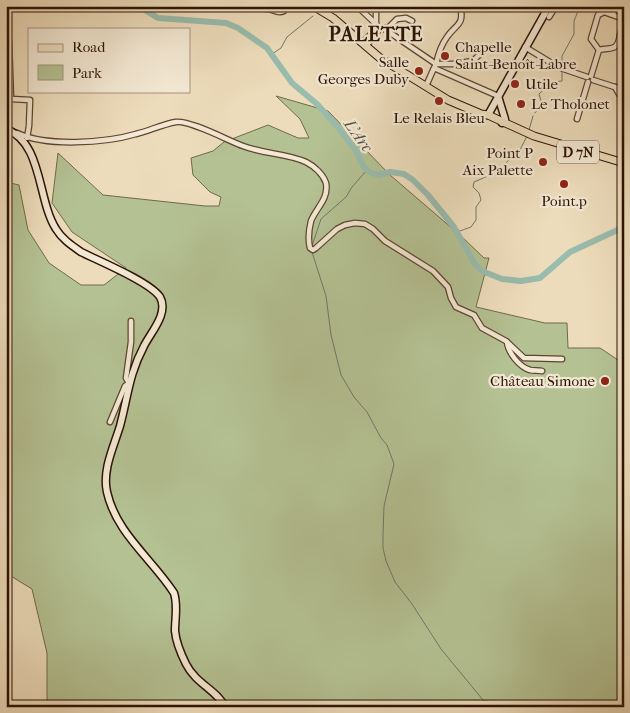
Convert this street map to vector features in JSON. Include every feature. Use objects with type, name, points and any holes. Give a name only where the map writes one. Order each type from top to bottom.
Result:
[{"type":"main road","name":"D 7N","points":[[313,6],[333,18],[380,58],[452,101],[530,135],[624,164]]},
{"type":"main road","name":"D 7N","points":[[487,116],[505,122],[530,135]]},
{"type":"street","points":[[247,6],[270,8],[275,12],[282,12],[286,6]]},
{"type":"street","points":[[357,6],[379,27],[435,66],[498,96],[505,122]]},
{"type":"street","points":[[364,45],[378,32],[376,6]]},
{"type":"street","points":[[426,86],[446,37],[460,23],[462,15],[460,6]]},
{"type":"street","points":[[612,14],[614,6]]},
{"type":"street","points":[[549,17],[552,7]]},
{"type":"street","points":[[487,116],[525,47],[552,7]]},
{"type":"street","points":[[604,12],[621,18],[623,22],[622,36],[616,46],[612,50],[599,50],[591,39],[598,15],[604,12]]},
{"type":"street","points":[[379,27],[388,28],[397,19],[406,18],[412,21]]},
{"type":"street","points":[[8,41],[11,99],[30,100],[27,138]]},
{"type":"street","points":[[525,47],[558,67],[624,90]]},
{"type":"street","points":[[577,119],[599,50]]},
{"type":"street","points":[[435,66],[473,61],[482,52]]},
{"type":"street","points":[[615,87],[619,94],[624,96]]},
{"type":"street","points":[[487,116],[496,110],[503,110]]},
{"type":"street","points":[[6,129],[27,138],[57,141],[105,139],[134,135],[178,122],[192,125],[245,147],[306,162],[319,170],[326,182],[324,201],[312,221],[308,241],[310,248],[313,250],[331,233],[345,225],[365,224],[386,241],[433,271],[448,287],[456,307],[474,315],[482,328],[506,340],[524,358],[562,359]]},
{"type":"street","points":[[15,133],[25,142],[31,154],[51,220],[60,234],[77,249],[148,287],[159,296],[162,302],[161,315],[136,360],[128,383],[121,423],[106,475],[106,484],[110,502],[129,538],[174,593],[177,600],[175,634],[187,666],[196,679],[218,697],[225,707]]},
{"type":"street","points":[[128,383],[126,378],[131,342],[131,321]]},
{"type":"street","points":[[506,340],[508,348],[515,359],[529,370],[542,370]]},
{"type":"street","points":[[110,422],[128,383]]},
{"type":"street","points":[[6,684],[7,707]]},
{"type":"green space","points":[[276,96],[328,111],[390,175],[484,258],[489,258],[476,307],[545,323],[567,323],[568,348],[600,348],[624,364],[624,707],[47,707],[47,653],[32,589],[6,573],[6,182],[19,185],[28,230],[49,263],[81,285],[104,285],[126,268],[72,232],[52,203],[58,153],[103,195],[219,206],[221,197],[210,192],[193,175],[191,158],[213,151],[224,142],[268,125],[298,138],[309,138],[300,119]]},
{"type":"waterway","name":"L'Arc","points":[[138,6],[158,18],[226,23],[238,28],[267,48],[292,83],[317,104],[337,126],[357,152],[363,166],[369,172],[378,175],[390,172],[404,174],[428,195],[454,227],[475,264],[482,271],[502,279],[521,281],[540,278],[570,252],[624,227]]},
{"type":"waterway","points":[[562,66],[562,56],[574,34],[574,21],[580,6]]},
{"type":"waterway","points":[[272,54],[281,48],[287,37],[313,16]]},
{"type":"waterway","points":[[535,113],[542,104],[539,94],[552,82],[562,81],[562,70]]},
{"type":"waterway","points":[[529,130],[533,116]]},
{"type":"waterway","points":[[457,232],[471,227],[476,220],[476,207],[481,200],[479,193],[473,187],[474,182],[496,175],[512,156],[518,154],[527,136]]},
{"type":"waterway","points":[[312,246],[321,219],[346,197],[367,170]]},
{"type":"waterway","points":[[312,252],[326,296],[331,335],[341,375],[387,445],[394,464],[384,506],[383,548],[395,582],[412,604],[441,649],[483,700],[503,705],[528,707]]},
{"type":"place","name":"Chapelle Saint-Benoît-Labre","points":[[445,56]]},
{"type":"place","name":"Salle Georges Duby","points":[[419,71]]},
{"type":"place","name":"Utile","points":[[515,84]]},
{"type":"place","name":"Le Relais Bleu","points":[[439,101]]},
{"type":"place","name":"Le Tholonet","points":[[521,104]]},
{"type":"place","name":"Point P Aix Palette","points":[[543,162]]},
{"type":"place","name":"Point.p","points":[[564,184]]},
{"type":"place","name":"Château Simone","points":[[605,381]]},
{"type":"district","name":"PALETTE","points":[[376,34]]}]
